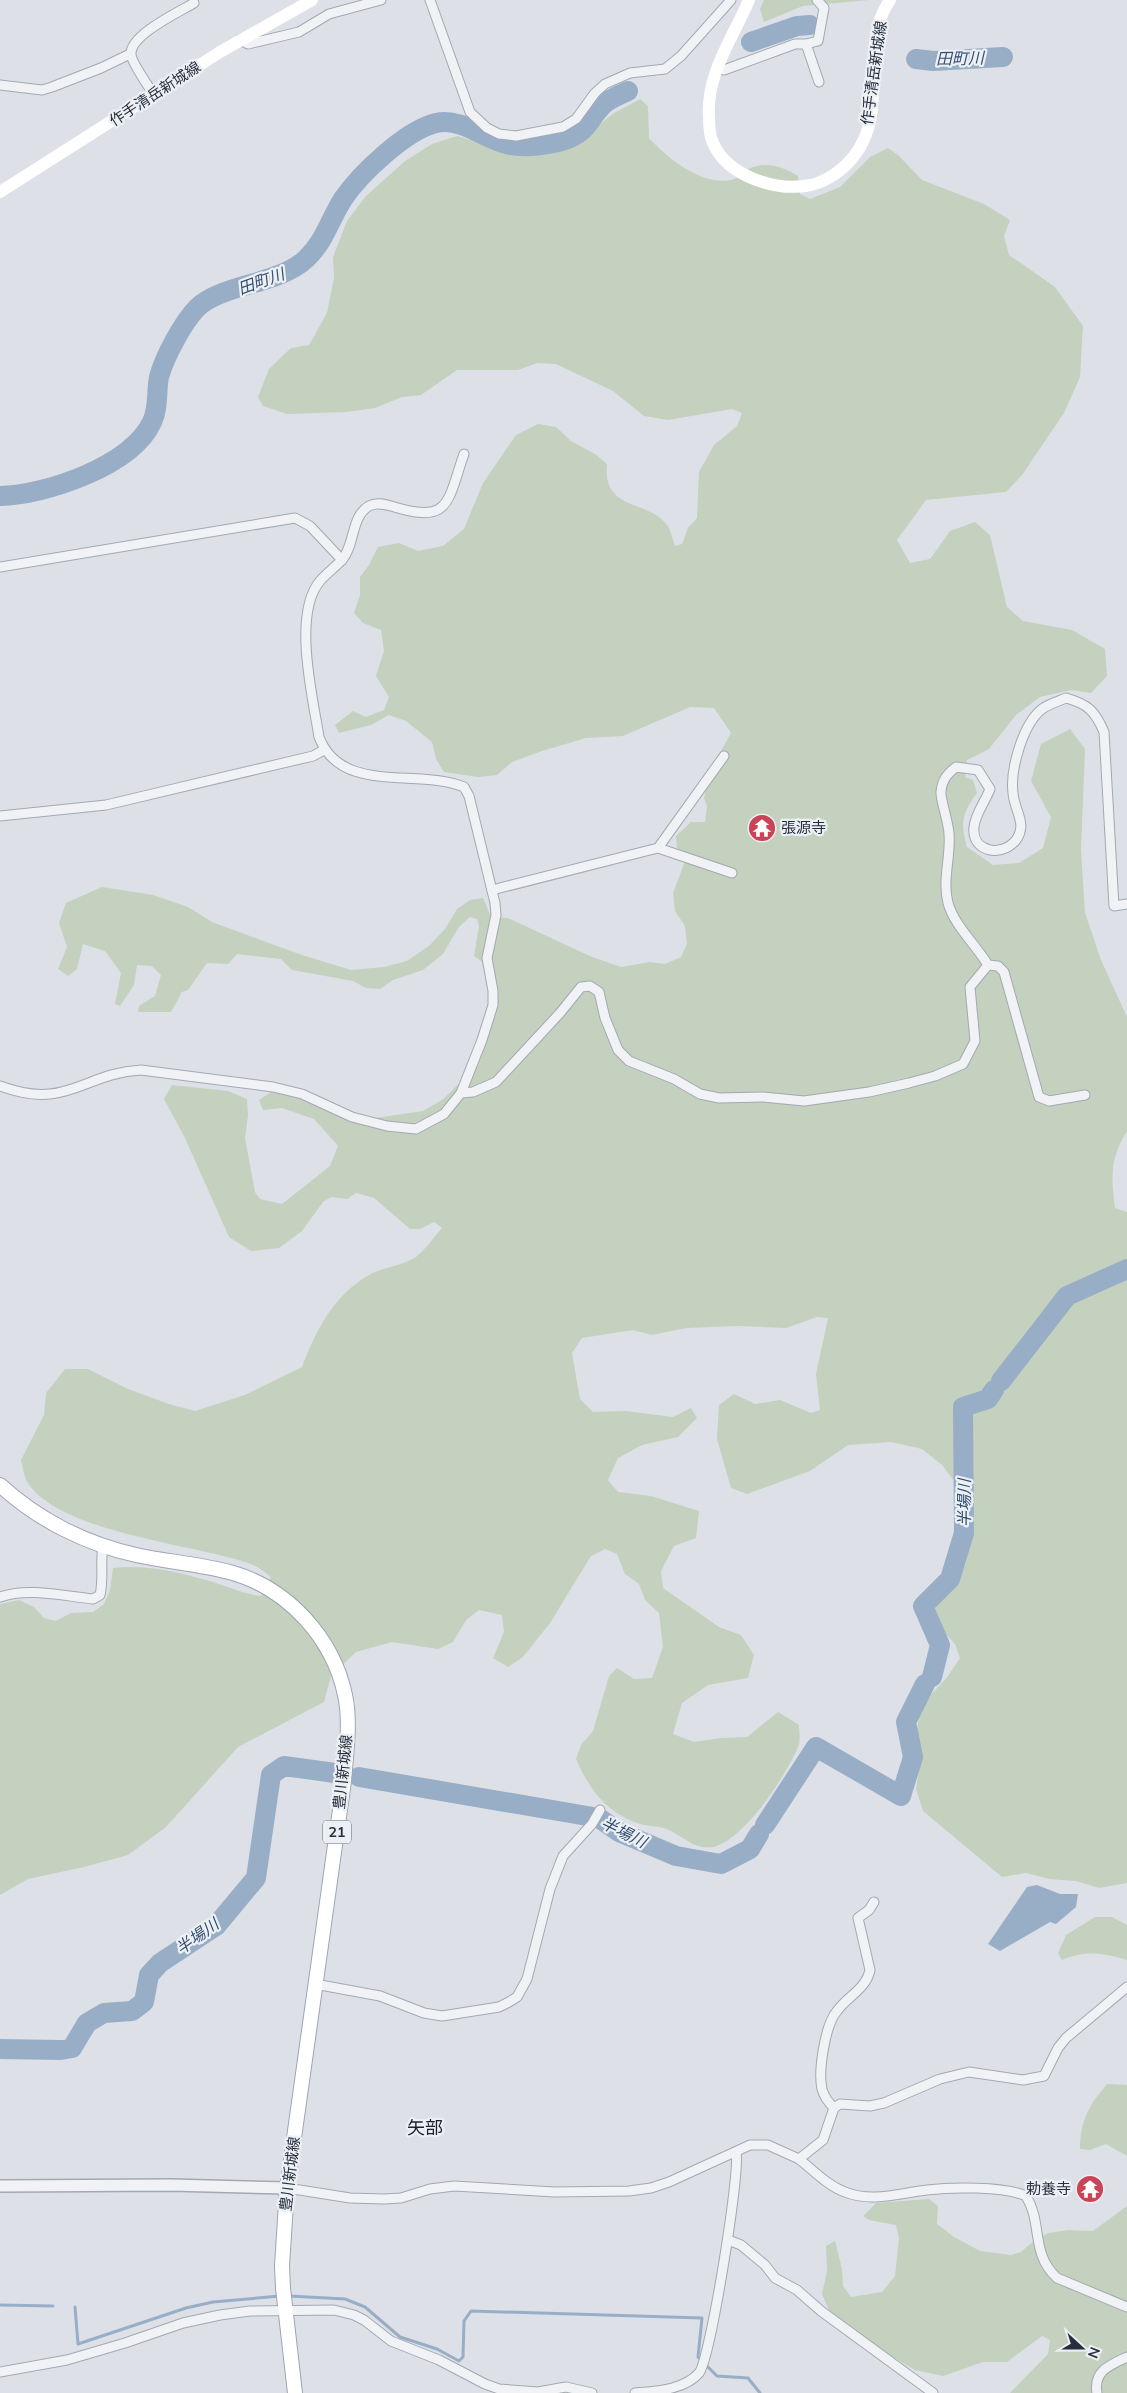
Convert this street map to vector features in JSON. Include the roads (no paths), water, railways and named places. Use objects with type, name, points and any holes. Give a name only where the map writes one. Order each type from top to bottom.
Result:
[{"type":"main road","name":"作手清岳新城線","points":[[0,192],[240,40],[312,0]]},
{"type":"main road","name":"作手清岳新城線","points":[[749,0],[718,68],[710,93],[709,116],[713,143],[730,166],[754,179],[784,187],[812,185],[837,174],[856,155],[868,127],[873,106],[877,30],[884,8],[890,0]]},
{"type":"main road","name":"豊川新城線","points":[[0,1485],[32,1511],[63,1530],[137,1555],[224,1571],[256,1581],[296,1609],[321,1637],[336,1665],[346,1696],[348,1730],[344,1781],[287,2188],[282,2266],[295,2393]]},
{"type":"street","points":[[240,40],[248,44],[299,32],[329,14],[381,0]]},
{"type":"street","points":[[430,0],[470,112],[487,128],[499,134],[516,136],[563,127],[576,119],[595,93],[605,84],[630,73],[665,69],[682,56],[731,0]]},
{"type":"street","points":[[718,68],[724,70],[796,44],[818,41],[824,8],[817,0]]},
{"type":"street","points":[[0,85],[42,90],[101,68],[130,54],[136,40],[194,3]]},
{"type":"street","points":[[806,44],[819,82]]},
{"type":"street","points":[[130,54],[154,95]]},
{"type":"street","points":[[0,1086],[34,1095],[54,1095],[126,1071],[142,1070],[273,1087],[302,1094],[352,1117],[387,1126],[416,1129],[444,1114],[460,1093],[493,1005],[493,991],[487,958],[496,915],[492,890],[469,796],[464,787],[419,778],[358,774],[346,768],[324,750],[319,737],[305,635],[314,591],[319,582],[349,552],[356,524],[362,512],[369,506],[382,503],[419,514],[429,514],[438,511],[449,495],[464,454]]},
{"type":"street","points":[[0,567],[295,518],[310,526],[342,560]]},
{"type":"street","points":[[1086,1095],[1049,1101],[1038,1097],[1004,972],[998,966],[988,965],[955,918],[948,902],[947,866],[950,836],[947,813],[940,794],[946,775],[956,767],[978,770],[990,789],[973,829],[976,839],[986,849],[999,852],[1010,847],[1020,834],[1021,819],[1012,794],[1013,774],[1019,749],[1026,733],[1041,710],[1066,698],[1083,703],[1097,716],[1104,732],[1114,906],[1127,904]]},
{"type":"street","points":[[0,816],[106,805],[313,756],[324,750]]},
{"type":"street","points":[[658,848],[724,756]]},
{"type":"street","points":[[492,890],[658,848],[732,873]]},
{"type":"street","points":[[460,1093],[473,1092],[496,1082],[560,1013],[581,987],[590,986],[599,992],[605,1018],[618,1050],[629,1061],[674,1079],[700,1094],[737,1100],[763,1097],[804,1101],[869,1092],[910,1083],[958,1067],[970,1055],[975,1041],[970,987],[988,965]]},
{"type":"street","points":[[0,1597],[12,1593],[27,1593],[93,1599],[100,1595],[102,1586],[100,1564],[103,1545]]},
{"type":"street","points":[[315,1984],[380,1996],[424,2013],[442,2016],[500,2007],[509,2002],[517,1997],[527,1979],[550,1889],[563,1856],[592,1824],[600,1810]]},
{"type":"street","points":[[834,2108],[826,2100],[822,2088],[822,2062],[830,2021],[836,2011],[863,1986],[868,1978],[870,1970],[858,1918],[869,1910],[874,1902]]},
{"type":"street","points":[[799,2159],[823,2140],[834,2108],[840,2104],[870,2106],[884,2103],[958,2074],[978,2072],[1023,2080],[1044,2076],[1058,2048],[1066,2038],[1127,1988]]},
{"type":"street","points":[[0,2186],[171,2185],[287,2188],[350,2198],[384,2200],[401,2198],[430,2189],[454,2186],[555,2192],[629,2191],[669,2182],[750,2145],[768,2145],[799,2159],[833,2186],[857,2196],[873,2198],[929,2189],[960,2188],[1014,2192],[1026,2196],[1030,2202],[1042,2261],[1050,2271],[1057,2278],[1127,2307]]},
{"type":"street","points":[[636,2393],[665,2391],[698,2374],[702,2369],[728,2240],[736,2187],[738,2158],[736,2152]]},
{"type":"street","points":[[728,2240],[741,2245],[765,2265],[775,2278],[797,2290],[821,2312],[933,2393]]},
{"type":"street","points":[[0,2372],[75,2358],[183,2323],[220,2315],[285,2310],[334,2310],[354,2315],[406,2348],[439,2360],[484,2384],[499,2389],[538,2392],[566,2387],[592,2393]]},
{"type":"street","points":[[1097,2393],[1095,2383],[1100,2372],[1127,2357]]},
{"type":"water","points":[[1037,1885],[1060,1894],[1078,1894],[1076,1907],[1056,1924],[1050,1922],[1000,1951],[988,1944],[1027,1887]]},
{"type":"waterway","name":"田町川","points":[[751,42],[797,26],[810,25]]},
{"type":"waterway","name":"田町川","points":[[916,59],[933,61],[1003,57]]},
{"type":"waterway","name":"田町川","points":[[0,496],[19,494],[63,484],[107,464],[126,452],[142,438],[152,422],[156,411],[161,369],[180,331],[197,308],[207,300],[220,294],[281,274],[294,268],[306,259],[318,245],[343,199],[360,178],[385,154],[411,134],[424,127],[446,122],[464,126],[510,145],[532,146],[555,143],[581,132],[605,103],[628,91]]},
{"type":"waterway","name":"半場川","points":[[1001,1381],[1067,1296],[1127,1269]]},
{"type":"waterway","name":"半場川","points":[[932,1677],[940,1645],[923,1606],[950,1579],[964,1533],[963,1407],[988,1399],[994,1390]]},
{"type":"waterway","name":"半場川","points":[[765,1825],[816,1747],[901,1796],[913,1757],[906,1722],[925,1684]]},
{"type":"waterway","name":"半場川","points":[[0,2049],[61,2050],[72,2048],[87,2023],[104,2013],[132,2011],[144,2002],[149,1975],[160,1963],[216,1926],[256,1878],[271,1775],[284,1766],[335,1773]]},
{"type":"waterway","name":"半場川","points":[[359,1777],[599,1818],[619,1832],[676,1856],[721,1864],[750,1849],[759,1834]]},
{"type":"waterway","points":[[75,2307],[78,2344],[186,2308],[213,2302],[280,2296]]},
{"type":"waterway","points":[[289,2296],[345,2299],[365,2307],[400,2337],[437,2349],[459,2361],[463,2357],[464,2321],[471,2311],[702,2318],[698,2357],[717,2376],[748,2378],[760,2393]]},
{"type":"waterway","points":[[0,2305],[53,2306]]},
{"type":"place","name":"張源寺","points":[[762,828]]},
{"type":"place","name":"勅養寺","points":[[1090,2189]]},
{"type":"district","name":"矢部","points":[[425,2128]]}]
